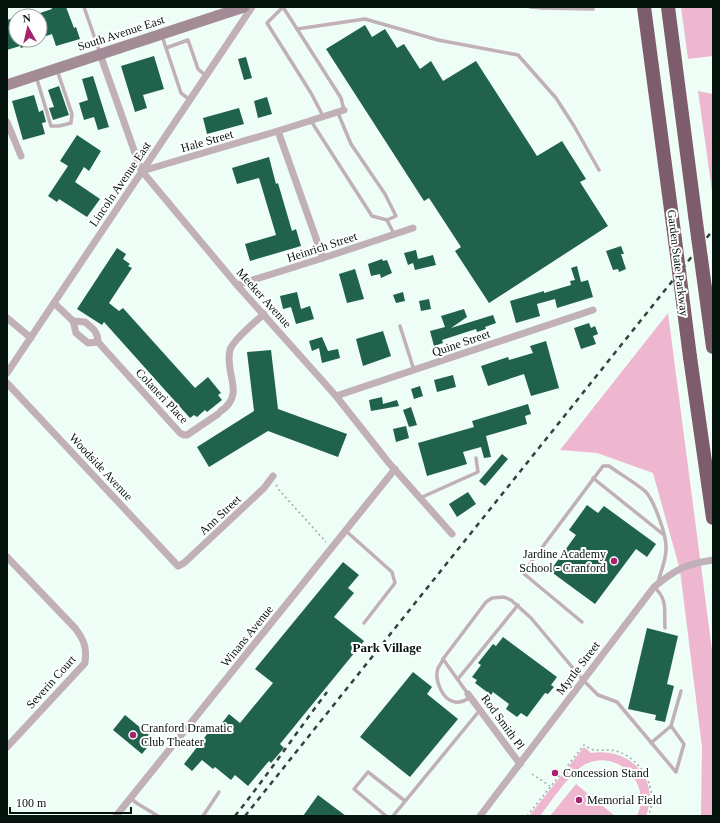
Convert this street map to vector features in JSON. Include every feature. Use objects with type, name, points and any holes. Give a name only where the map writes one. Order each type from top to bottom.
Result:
[{"type":"highway","name":"Garden State Parkway","points":[[668,7],[713,347]]},
{"type":"highway","name":"Garden State Parkway","points":[[645,14],[690,358],[713,518]]},
{"type":"main road","name":"South Avenue East","points":[[7,84],[244,7]]},
{"type":"street","name":"Lincoln Avenue East","points":[[7,373],[252,7]]},
{"type":"street","name":"Meeker Avenue","points":[[100,54],[142,171],[237,285],[336,396],[395,469],[452,534]]},
{"type":"street","name":"Hale Street","points":[[142,171],[340,111]]},
{"type":"street","points":[[7,122],[21,156]]},
{"type":"street","points":[[278,131],[323,258]]},
{"type":"street","name":"Heinrich Street","points":[[237,285],[413,228]]},
{"type":"street","name":"Colaneri Place","points":[[54,303],[73,321],[76,333],[88,343],[98,342]]},
{"type":"street","name":"Quine Street","points":[[336,396],[593,310]]},
{"type":"street","name":"Colaneri Place","points":[[73,321],[85,322],[96,332],[98,335],[98,342],[180,433],[187,435],[227,407],[232,400],[234,391],[228,358],[230,348],[264,314]]},
{"type":"street","points":[[7,318],[30,338]]},
{"type":"street","name":"Woodside Avenue","points":[[7,383],[178,566]]},
{"type":"street","name":"Winans Avenue","points":[[116,816],[395,469]]},
{"type":"street","name":"Ann Street","points":[[178,566],[184,563],[264,488],[273,476]]},
{"type":"street","name":"Severin Court","points":[[7,557],[75,628],[84,641],[86,654],[85,663],[7,746]]},
{"type":"street","name":"Myrtle Street","points":[[480,816],[655,586],[671,574],[686,566],[696,562],[713,560]]},
{"type":"street","name":"Rod Smith Pl","points":[[469,696],[520,764]]},
{"type":"lane","points":[[84,7],[100,54]]},
{"type":"lane","points":[[311,121],[372,216],[387,220],[396,216],[385,194],[351,144],[340,111],[341,98],[283,7],[267,23],[311,93],[323,116]]},
{"type":"lane","points":[[530,7],[593,9],[593,7]]},
{"type":"lane","points":[[297,29],[365,19],[438,40],[518,55],[556,98],[599,170]]},
{"type":"lane","points":[[161,34],[181,93],[190,100]]},
{"type":"lane","points":[[166,48],[188,40],[198,69],[206,76]]},
{"type":"lane","points":[[36,75],[51,126],[59,126],[70,123],[72,114],[56,68]]},
{"type":"lane","points":[[387,220],[394,234]]},
{"type":"lane","points":[[400,326],[414,370]]},
{"type":"lane","points":[[420,498],[478,472],[476,458]]},
{"type":"lane","points":[[582,622],[523,573],[603,466],[609,466],[645,491],[652,500],[660,521],[667,547],[664,563],[655,586],[663,599],[665,628]]},
{"type":"lane","points":[[594,478],[664,535]]},
{"type":"lane","points":[[346,531],[392,572],[395,583],[364,622]]},
{"type":"lane","points":[[443,659],[469,696],[461,702],[449,700],[444,695],[438,679],[438,668],[443,659],[486,602],[492,598],[504,597],[511,600],[531,618],[583,680],[598,694],[617,702],[676,772],[684,744],[671,726]]},
{"type":"lane","points":[[458,679],[518,606]]},
{"type":"lane","points":[[651,743],[671,726],[681,691]]},
{"type":"lane","points":[[393,816],[480,710]]},
{"type":"lane","points":[[386,816],[354,789],[368,772],[405,801]]},
{"type":"lane","points":[[203,816],[219,792]]},
{"type":"lane","points":[[130,798],[158,816]]},
{"type":"path","points":[[273,476],[278,490],[332,549]]},
{"type":"path","points":[[527,816],[584,745],[594,750],[604,749],[616,751],[634,761],[647,777],[652,795],[650,812],[648,816]]},
{"type":"path","points":[[532,774],[550,786]]},
{"type":"shaded area","points":[[681,7],[713,7],[713,56],[688,59]]},
{"type":"shaded area","points":[[698,91],[713,94],[713,198]]},
{"type":"shaded area","points":[[668,313],[713,658],[713,816],[701,815],[702,747],[680,570],[653,473],[597,453],[560,450]]},
{"type":"shaded area","points":[[584,747],[591,753],[605,752],[618,755],[629,760],[638,768],[645,778],[649,789],[650,802],[646,816],[637,816],[641,804],[640,792],[636,781],[628,771],[619,765],[608,761],[596,761],[584,765],[578,769],[560,789],[540,816],[529,816]]},
{"type":"shaded area","name":"Memorial Field","points":[[576,784],[615,816],[550,816]]},
{"type":"building","points":[[51,7],[66,7],[80,39],[56,46],[52,34],[48,35],[48,10],[52,9]]},
{"type":"building","points":[[7,20],[8,48],[14,48],[7,50]]},
{"type":"building","points":[[365,25],[372,37],[385,29],[397,48],[404,44],[420,69],[431,61],[443,81],[476,61],[537,156],[562,141],[586,179],[580,182],[608,226],[489,303],[455,251],[461,247],[429,198],[424,201],[326,49]]},
{"type":"building","points":[[154,56],[164,89],[143,95],[147,108],[135,112],[121,66]]},
{"type":"building","points":[[246,57],[252,78],[244,80],[238,59]]},
{"type":"building","points":[[93,76],[109,127],[98,130],[94,117],[84,120],[79,103],[88,100],[82,79]]},
{"type":"building","points":[[59,86],[69,115],[53,120],[49,108],[54,107],[48,90]]},
{"type":"building","points":[[34,95],[39,112],[43,110],[46,122],[42,123],[45,134],[23,140],[12,101]]},
{"type":"building","points":[[267,97],[272,114],[258,118],[254,101]]},
{"type":"building","points":[[239,108],[244,124],[207,134],[203,118]]},
{"type":"building","points":[[77,135],[101,151],[89,171],[84,167],[75,182],[100,199],[87,217],[59,199],[57,202],[48,196],[68,166],[60,161]]},
{"type":"building","points":[[269,157],[276,184],[278,183],[292,231],[296,229],[301,246],[250,261],[245,244],[276,235],[259,178],[237,184],[232,168]]},
{"type":"building","points":[[621,246],[624,254],[621,254],[626,269],[619,272],[618,269],[613,270],[606,251]]},
{"type":"building","points":[[117,248],[126,254],[123,259],[130,264],[128,266],[132,268],[109,303],[119,311],[123,308],[195,388],[208,377],[221,393],[218,395],[222,400],[207,412],[205,410],[197,417],[194,415],[190,418],[104,322],[102,325],[77,309]]},
{"type":"building","points":[[416,250],[418,259],[433,255],[436,265],[415,270],[413,263],[408,265],[404,253]]},
{"type":"building","points":[[382,259],[383,261],[387,260],[392,273],[381,278],[380,274],[371,276],[368,264]]},
{"type":"building","points":[[577,266],[581,282],[588,280],[593,297],[557,308],[555,299],[537,304],[540,316],[516,323],[510,301],[571,285],[570,281],[575,280],[571,268]]},
{"type":"building","points":[[355,269],[364,299],[347,303],[339,274]]},
{"type":"building","points":[[297,292],[301,309],[310,306],[314,319],[296,324],[291,307],[283,309],[280,296]]},
{"type":"building","points":[[403,292],[405,301],[396,303],[393,295]]},
{"type":"building","points":[[429,299],[431,309],[421,311],[419,301]]},
{"type":"building","points":[[464,309],[467,317],[451,328],[493,315],[496,323],[477,332],[476,329],[442,340],[443,343],[434,346],[430,331],[445,327],[441,316]]},
{"type":"building","points":[[589,323],[591,328],[595,326],[598,334],[593,336],[596,344],[581,349],[574,328]]},
{"type":"building","points":[[383,331],[391,356],[363,366],[356,339]]},
{"type":"building","points":[[322,337],[328,351],[338,349],[340,358],[322,363],[319,348],[312,351],[309,341]]},
{"type":"building","points":[[546,341],[559,388],[531,396],[524,374],[488,386],[481,366],[508,357],[509,360],[533,353],[530,346]]},
{"type":"building","points":[[271,350],[278,409],[347,434],[338,457],[268,431],[209,467],[197,447],[254,411],[247,352]]},
{"type":"building","points":[[453,375],[456,387],[437,392],[434,380]]},
{"type":"building","points":[[420,386],[423,396],[414,399],[411,389]]},
{"type":"building","points":[[382,397],[383,404],[397,400],[399,406],[371,411],[369,400]]},
{"type":"building","points":[[528,404],[531,414],[525,416],[527,424],[486,436],[491,457],[484,458],[481,447],[463,452],[467,464],[427,476],[418,443],[474,427],[472,421]]},
{"type":"building","points":[[411,407],[417,425],[409,427],[403,410]]},
{"type":"building","points":[[406,426],[409,438],[396,442],[393,429]]},
{"type":"building","points":[[502,454],[508,459],[485,486],[479,481]]},
{"type":"building","points":[[468,492],[476,504],[457,517],[449,504]]},
{"type":"building","points":[[587,505],[598,513],[604,506],[656,544],[647,557],[636,549],[595,604],[550,571],[576,535],[569,530]]},
{"type":"building","points":[[343,562],[359,575],[348,588],[354,593],[334,617],[364,641],[280,744],[284,748],[271,763],[269,761],[248,786],[235,775],[231,780],[215,767],[213,769],[202,760],[192,771],[184,764],[211,729],[215,732],[229,714],[240,723],[273,683],[255,669]]},
{"type":"building","points":[[647,628],[678,636],[667,684],[674,686],[665,722],[655,720],[656,715],[628,709]]},
{"type":"building","points":[[503,637],[557,677],[551,685],[554,687],[548,694],[545,693],[527,717],[521,713],[517,717],[506,709],[509,704],[493,692],[491,695],[475,683],[477,680],[472,677],[481,665],[478,663],[493,644],[496,646]]},
{"type":"building","points":[[413,672],[432,687],[427,694],[458,719],[410,777],[360,737]]},
{"type":"building","name":"Cranford Dramatic Club Theater","points":[[125,715],[154,739],[142,754],[113,730]]},
{"type":"building","points":[[318,795],[346,816],[303,816]]},
{"type":"railway","points":[[245,816],[713,230]]},
{"type":"railway","points":[[235,816],[259,786],[327,692]]},
{"type":"place","name":"Jardine Academy School - Cranford","points":[[614,561]]},
{"type":"place","name":"Cranford Dramatic Club Theater","points":[[133,735]]},
{"type":"place","name":"Concession Stand","points":[[555,773]]},
{"type":"place","name":"Memorial Field","points":[[579,800]]},
{"type":"district","name":"Park Village","points":[[387,647]]}]
